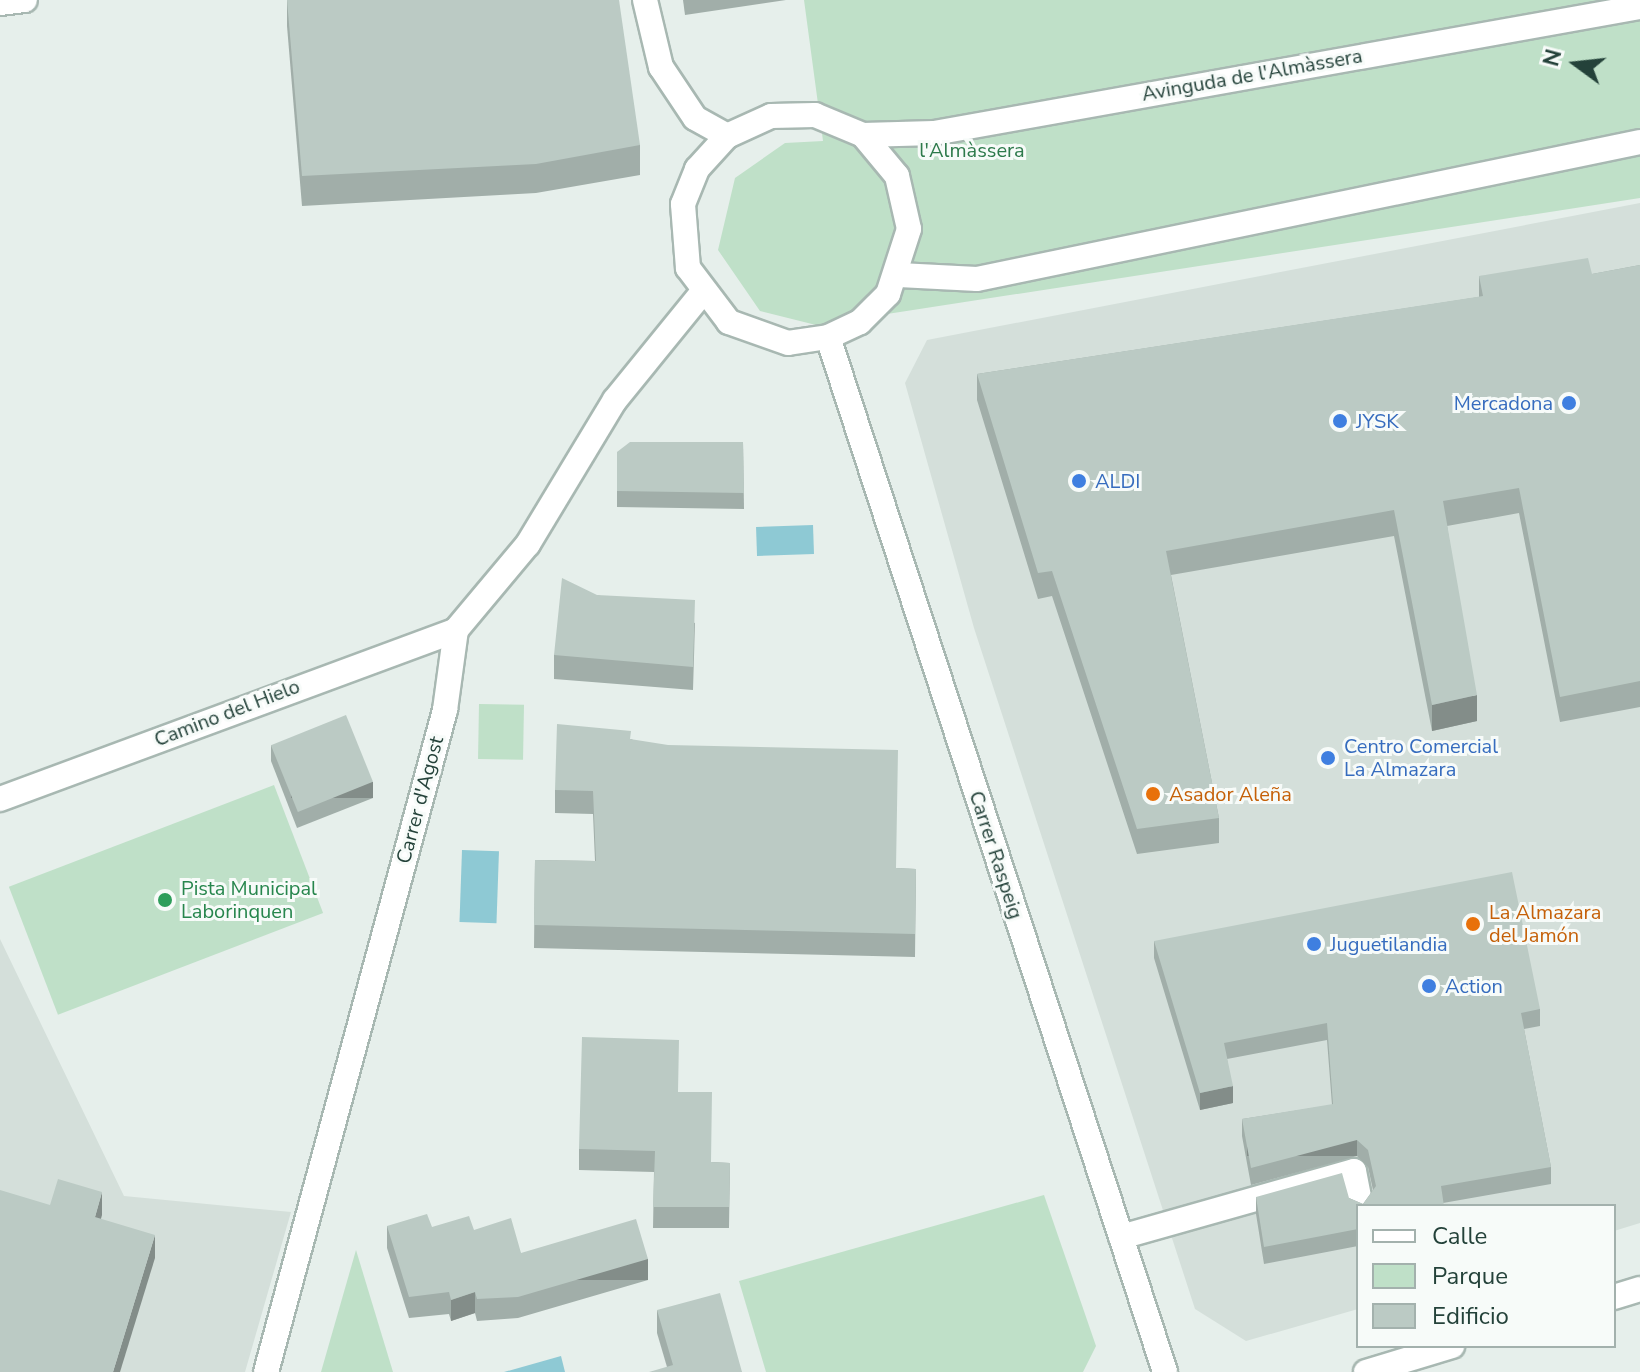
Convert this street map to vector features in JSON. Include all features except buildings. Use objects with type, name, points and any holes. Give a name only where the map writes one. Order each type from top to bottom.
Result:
[{"type":"street","points":[[0,3],[25,0]]},
{"type":"street","points":[[645,0],[661,67],[695,118],[727,136]]},
{"type":"street","name":"Avinguda de l'Almàssera","points":[[863,135],[934,133],[1640,7]]},
{"type":"street","points":[[815,115],[863,135],[897,176],[909,229],[899,275],[860,322],[828,337],[788,343],[751,334],[701,294],[683,246],[683,204],[697,169],[727,136],[771,116],[815,115]]},
{"type":"street","points":[[899,275],[977,279],[1640,142]]},
{"type":"street","points":[[456,630],[528,544],[615,400],[701,294]]},
{"type":"street","name":"Carrer Raspeig","points":[[828,337],[1165,1372]]},
{"type":"street","name":"Camino del Hielo","points":[[0,799],[456,630]]},
{"type":"street","name":"Carrer d'Agost","points":[[266,1372],[445,710],[456,630]]},
{"type":"street","points":[[1121,1237],[1354,1171],[1361,1204]]},
{"type":"street","points":[[1616,1296],[1640,1289]]},
{"type":"street","points":[[1366,1372],[1391,1355],[1438,1348]]},
{"type":"shaded area","name":"Centro Comercial La Almazara","points":[[1640,203],[1640,1223],[1616,1230],[1616,1204],[1356,1204],[1356,1310],[1246,1341],[1195,1309],[974,628],[905,383],[927,340]]},
{"type":"shaded area","points":[[0,939],[124,1196],[291,1212],[245,1372],[0,1372]]},
{"type":"green space","name":"l'Almàssera","points":[[804,0],[1640,0],[1640,198],[816,325],[760,311],[718,250],[735,178],[785,143],[823,141]]},
{"type":"green space","points":[[479,704],[524,705],[523,760],[478,759]]},
{"type":"green space","name":"Pista Municipal Laborinquen","points":[[274,785],[323,913],[58,1015],[9,887]]},
{"type":"green space","points":[[1044,1195],[1096,1346],[1083,1372],[766,1372],[739,1281]]},
{"type":"green space","points":[[356,1250],[393,1372],[321,1372]]},
{"type":"water","points":[[813,525],[814,554],[757,556],[756,527]]},
{"type":"water","points":[[462,850],[499,851],[496,923],[459,922]]},
{"type":"water","points":[[561,1356],[565,1372],[504,1372]]},
{"type":"place","name":"Mercadona","points":[[1569,403]]},
{"type":"place","name":"JYSK","points":[[1340,421]]},
{"type":"place","name":"ALDI","points":[[1079,481]]},
{"type":"place","name":"Centro Comercial La Almazara","points":[[1328,758]]},
{"type":"place","name":"Asador Aleña","points":[[1153,794]]},
{"type":"place","name":"Pista Municipal Laborinquen","points":[[165,900]]},
{"type":"place","name":"La Almazara del Jamón","points":[[1473,924]]},
{"type":"place","name":"Juguetilandia","points":[[1314,944]]},
{"type":"place","name":"Action","points":[[1429,986]]}]
